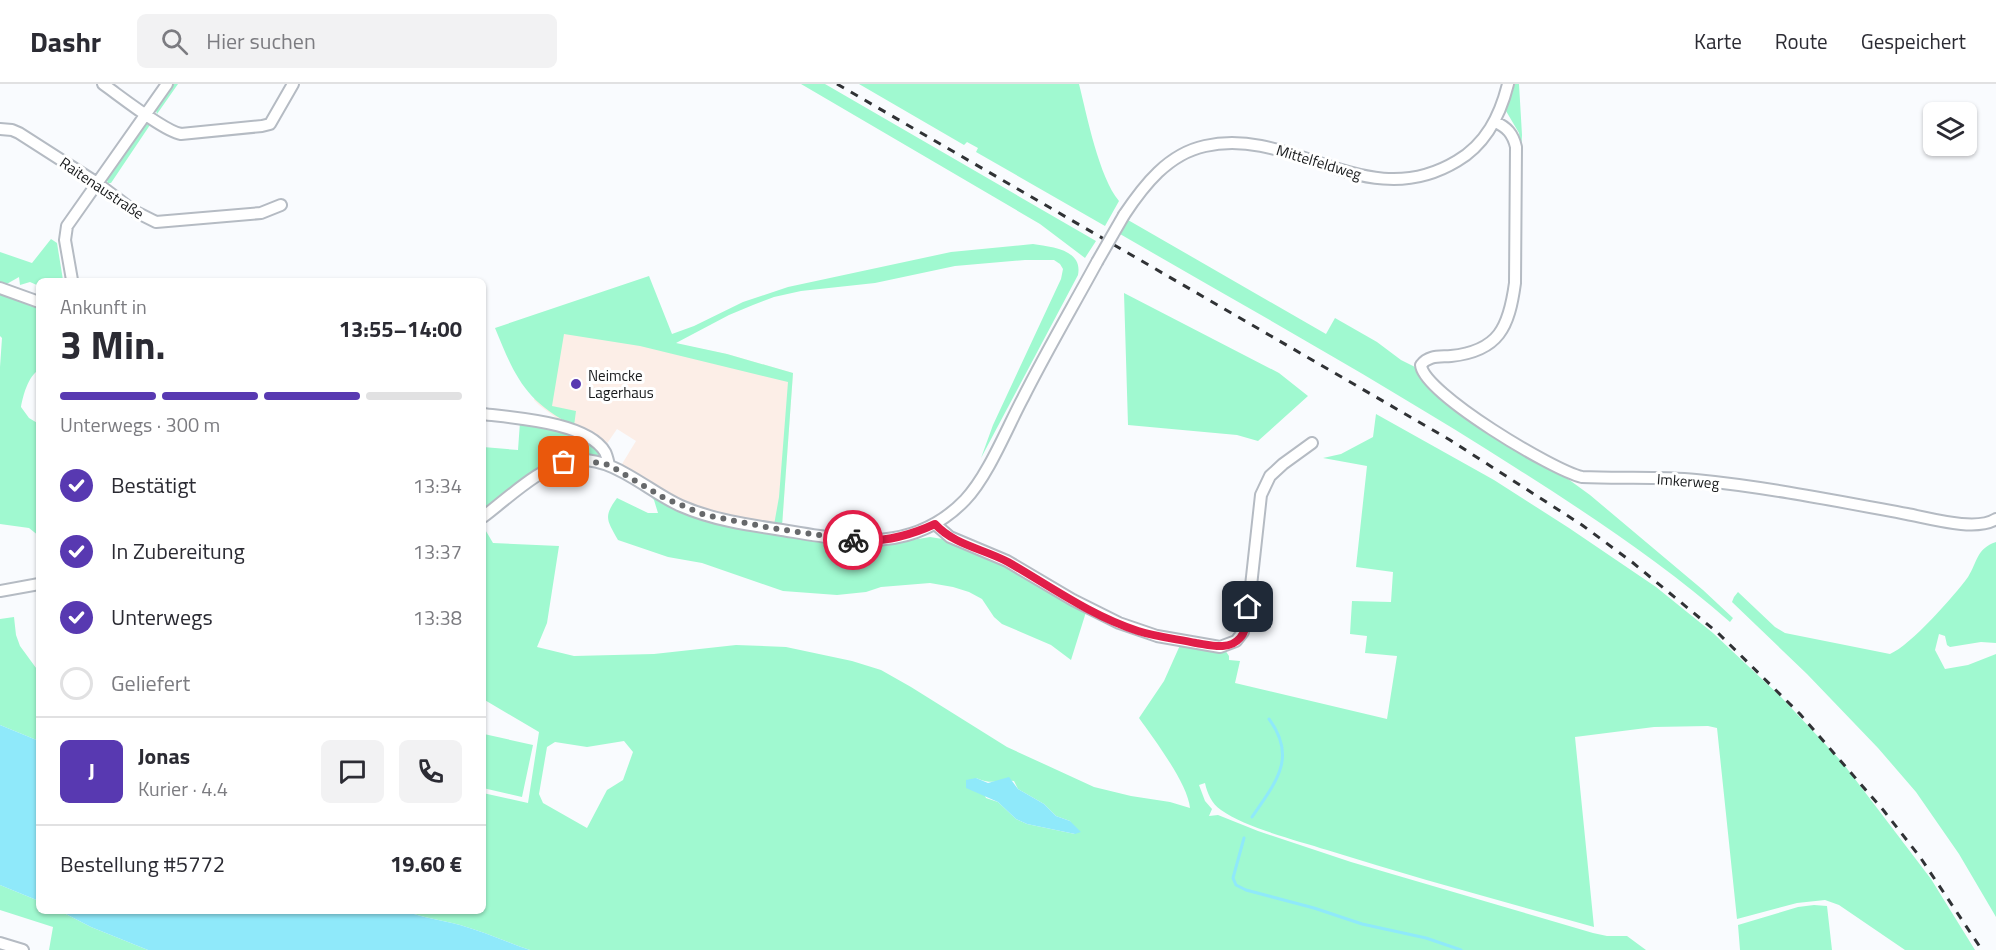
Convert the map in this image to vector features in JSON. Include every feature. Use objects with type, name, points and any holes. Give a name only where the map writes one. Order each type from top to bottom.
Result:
[{"type":"street","points":[[103,84],[177,134],[270,124],[293,84]]},
{"type":"street","points":[[72,278],[65,233],[67,226],[167,84]]},
{"type":"street","name":"Mittelfeldweg","points":[[609,465],[664,498],[691,510],[721,519],[867,541],[909,535],[935,524],[964,501],[979,483],[1056,334],[1124,215],[1139,192],[1155,174],[1173,160],[1202,146],[1227,143],[1262,146],[1365,177],[1419,178],[1461,159],[1476,146],[1495,122],[1508,84]]},
{"type":"street","name":"Imkerweg","points":[[1495,122],[1509,130],[1516,147],[1515,283],[1510,310],[1502,332],[1477,351],[1432,357],[1421,365],[1421,371],[1453,403],[1553,466],[1571,474],[1596,478],[1694,480],[1752,486],[1964,524],[1992,522],[1996,519]]},
{"type":"street","name":"Raitenaustraße","points":[[0,129],[19,133],[97,183],[134,211],[156,222],[261,213],[281,206]]},
{"type":"street","points":[[0,288],[36,301]]},
{"type":"street","points":[[486,414],[542,421],[581,434],[600,446],[606,454],[609,465],[583,460],[564,462],[533,479],[486,515]]},
{"type":"street","points":[[935,524],[950,537],[1007,561],[1104,617],[1157,636],[1220,647],[1236,641],[1243,632],[1250,595],[1261,495],[1270,477],[1282,464],[1312,443]]},
{"type":"street","points":[[0,591],[36,585]]},
{"type":"street","points":[[0,943],[23,950]]},
{"type":"shaded area","points":[[548,318],[727,354],[793,373],[782,526],[705,511],[674,496],[622,464],[636,441],[617,429],[606,445],[555,417],[539,405],[534,400]]},
{"type":"green space","points":[[171,84],[178,84],[157,114],[155,107]]},
{"type":"green space","points":[[801,84],[825,84],[1096,241],[1085,258],[1040,224]]},
{"type":"green space","points":[[859,84],[1079,84],[1105,177],[1119,201],[1105,226],[976,152],[978,148],[967,142],[964,145]]},
{"type":"green space","points":[[1515,84],[1519,84],[1521,152],[1519,133],[1506,111]]},
{"type":"green space","points":[[144,123],[150,125],[111,183],[108,183],[106,178]]},
{"type":"green space","points":[[1128,220],[1326,334],[1335,318],[1417,368],[1434,393],[1590,495],[1733,618],[1730,622],[1626,541],[1467,437],[1120,234]]},
{"type":"green space","points":[[51,239],[57,243],[63,278],[36,278],[36,285],[30,282],[20,285],[19,277],[5,285],[0,282],[0,252],[32,263]]},
{"type":"green space","points":[[1033,244],[1056,248],[1071,255],[1076,260],[1078,275],[981,458],[993,425],[1061,279],[1063,269],[1054,260],[955,266],[875,283],[801,291],[753,305],[676,343],[727,354],[793,373],[782,526],[774,525],[779,497],[788,382],[640,346],[564,334],[552,406],[576,411],[574,426],[544,407],[524,386],[495,328],[649,276],[672,334],[743,302],[788,287],[951,252]]},
{"type":"green space","points":[[0,292],[36,305],[36,372],[29,381],[21,407],[29,418],[36,422],[36,534],[29,528],[0,524],[2,338],[0,336]]},
{"type":"green space","points":[[1124,293],[1279,373],[1308,396],[1258,441],[1237,435],[1128,425]]},
{"type":"green space","points":[[1376,414],[1494,480],[1656,587],[1713,633],[1781,697],[1842,762],[1931,879],[1975,950],[1905,950],[1839,905],[1825,900],[1797,903],[1737,919],[1717,728],[1708,726],[1654,727],[1575,737],[1594,927],[1257,828],[1221,810],[1210,798],[1205,783],[1199,785],[1205,801],[1212,809],[1209,816],[1218,815],[1351,862],[1593,933],[1627,936],[1646,950],[530,950],[469,928],[416,914],[486,914],[486,794],[528,803],[539,732],[486,701],[486,531],[493,543],[559,546],[547,623],[537,647],[574,656],[654,654],[736,645],[786,647],[852,661],[881,670],[1007,747],[1094,787],[1190,808],[1188,798],[1177,775],[1139,718],[1164,681],[1181,643],[1225,650],[1229,660],[1240,661],[1235,683],[1387,719],[1397,656],[1365,653],[1367,636],[1350,634],[1352,601],[1391,602],[1393,572],[1356,567],[1367,466],[1323,458],[1341,454],[1373,437]],"holes":[[[624,741],[633,752],[623,780],[607,790],[587,828],[543,803],[539,794],[547,747],[555,742],[587,747]],[[976,778],[1014,781],[1018,789],[1044,804],[1056,816],[1070,821],[1075,834],[1027,824],[1016,819],[998,802],[986,798]]]},
{"type":"green space","points":[[520,422],[553,428],[573,435],[592,446],[600,454],[595,457],[553,462],[504,492],[486,507],[486,447],[518,450]]},
{"type":"green space","points":[[647,492],[684,512],[894,543],[930,537],[955,541],[979,549],[1086,612],[1071,660],[1051,645],[1002,624],[994,617],[982,599],[953,587],[930,583],[881,587],[866,592],[837,595],[783,591],[702,563],[668,557],[618,540],[608,519],[613,504],[617,498],[648,513],[658,513],[654,500]]},
{"type":"green space","points":[[1996,542],[1996,643],[1981,642],[1950,647],[1947,645],[1945,636],[1939,634],[1935,650],[1945,669],[1968,665],[1996,654],[1996,917],[1959,854],[1916,792],[1878,748],[1807,674],[1732,602],[1738,592],[1775,627],[1785,633],[1890,654],[1909,641],[1932,619],[1968,577],[1981,552]]},
{"type":"green space","points":[[14,617],[20,646],[36,668],[36,740],[0,725],[0,619]]},
{"type":"green space","points":[[486,734],[533,745],[522,797],[486,789]]},
{"type":"green space","points":[[0,885],[36,900],[36,914],[66,914],[91,927],[148,950],[49,950],[53,927],[0,910]]},
{"type":"green space","points":[[1827,906],[1832,950],[1740,950],[1738,925],[1798,907]]},
{"type":"water","points":[[0,725],[36,740],[36,900],[0,885]]},
{"type":"water","points":[[1009,777],[1018,789],[1044,804],[1056,816],[1070,821],[1081,832],[1075,834],[1027,824],[1016,819],[998,802],[966,788],[966,780],[976,778],[988,783]]},
{"type":"water","points":[[66,914],[416,914],[469,928],[530,950],[148,950],[91,927]]},
{"type":"waterway","points":[[1252,817],[1280,770],[1282,746],[1278,733],[1269,719]]},
{"type":"waterway","points":[[1244,838],[1233,878],[1236,885],[1246,890],[1314,908],[1362,924],[1426,938],[1461,950]]},
{"type":"railway","points":[[837,84],[1450,440],[1582,525],[1632,562],[1718,633],[1800,714],[1884,811],[1920,857],[1982,950]]},
{"type":"way so far","points":[[564,462],[583,460],[609,465],[664,498],[705,515],[812,535],[853,540]]},
{"type":"place","name":"Neimcke Lagerhaus","points":[[576,384]]},
{"type":"route","points":[[853,540],[891,539],[919,532],[935,524],[950,537],[1007,561],[1104,617],[1157,636],[1220,647],[1241,638],[1248,607]]}]
